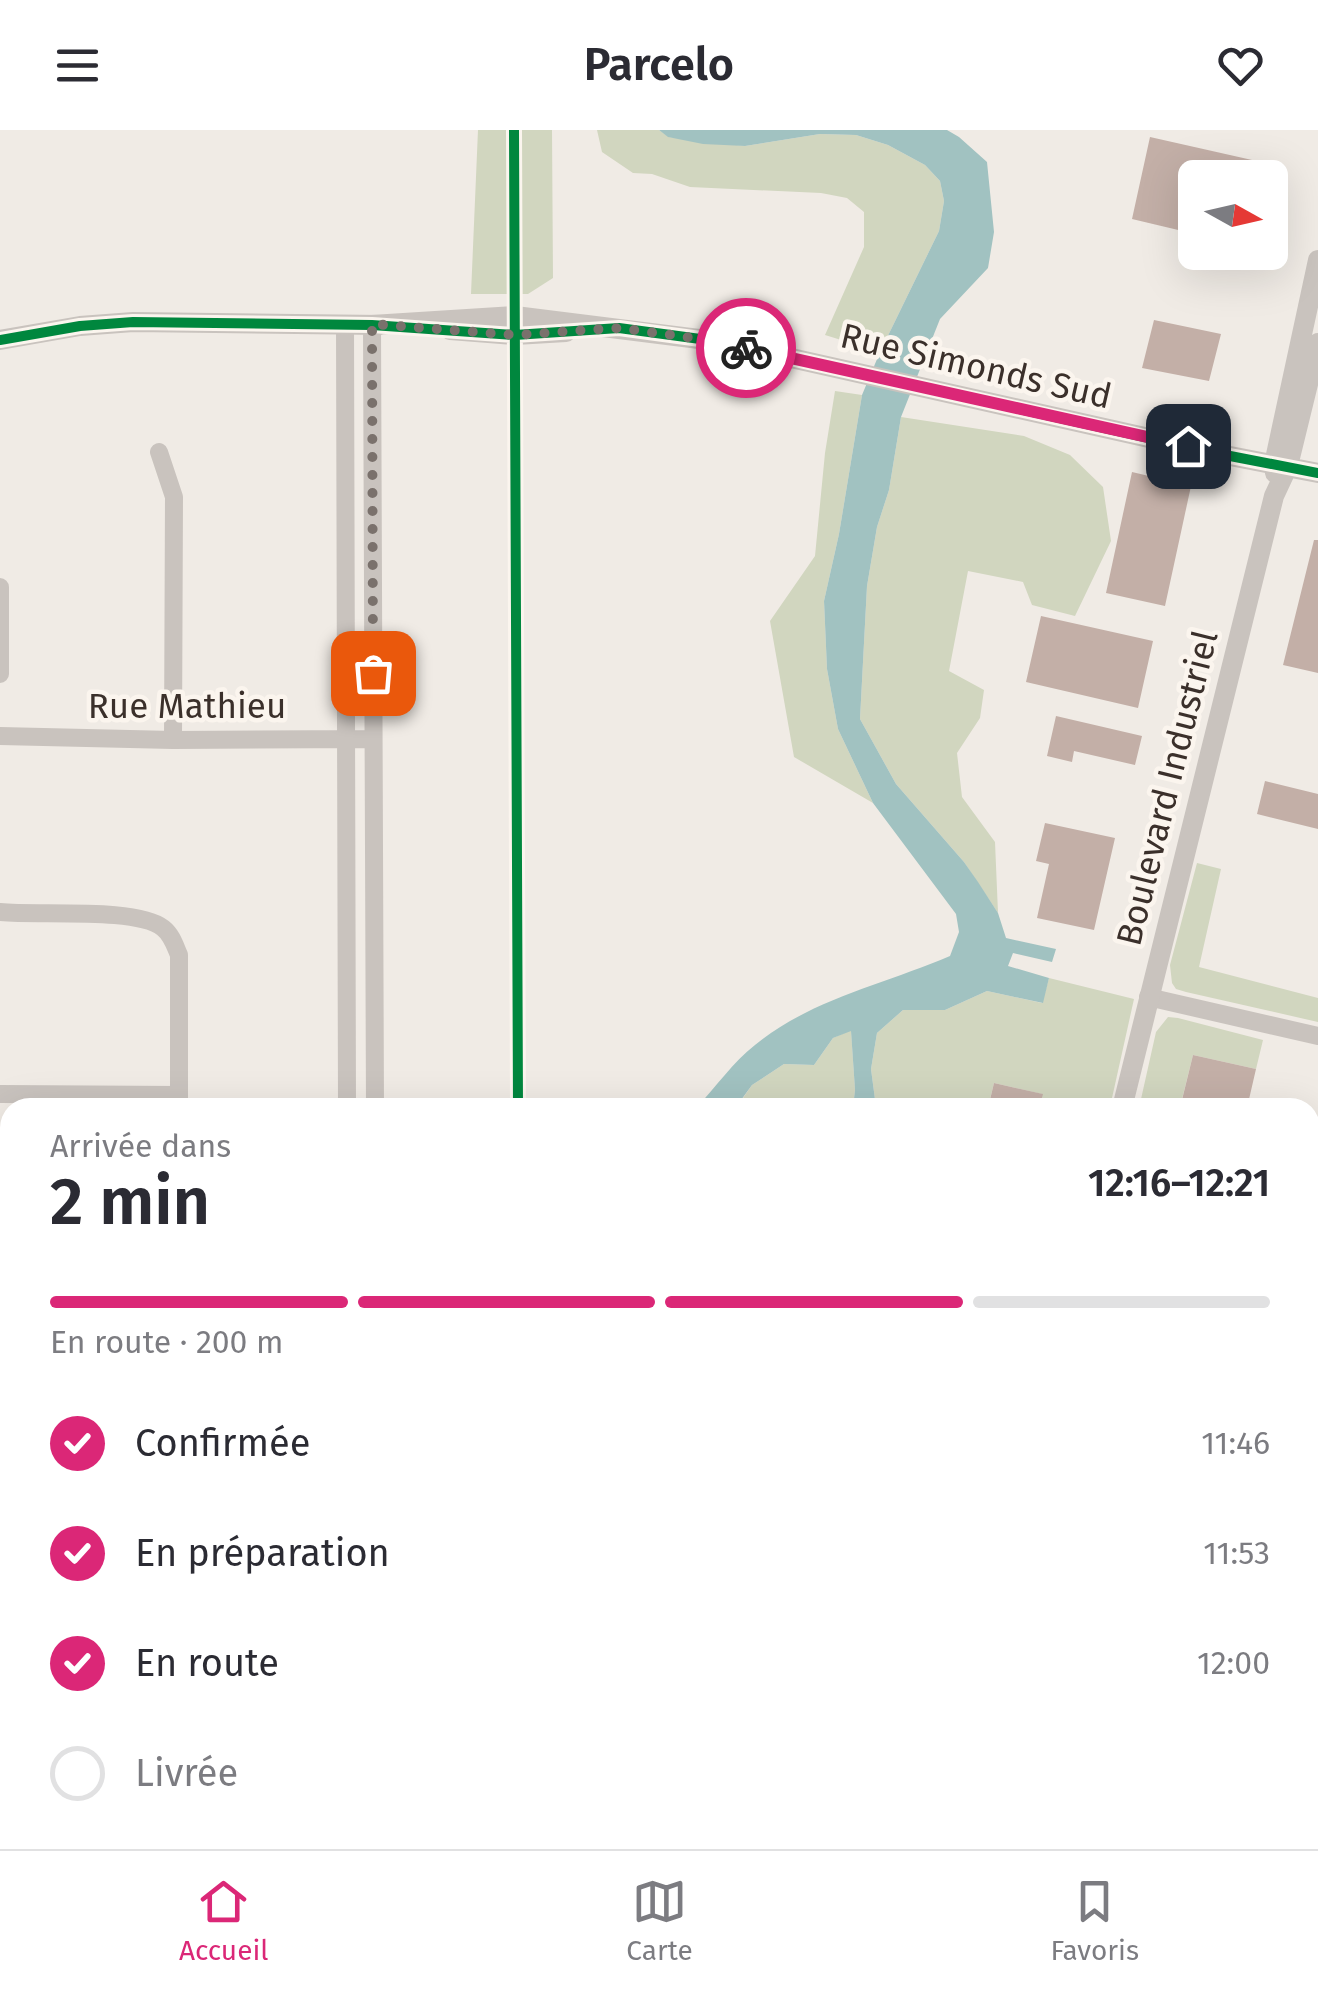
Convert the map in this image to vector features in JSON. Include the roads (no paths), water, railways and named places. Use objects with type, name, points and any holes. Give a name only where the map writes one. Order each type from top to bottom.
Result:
[{"type":"street","name":"Boulevard Industriel","points":[[1124,1098],[1277,486],[1318,260]]},
{"type":"street","name":"Rue Simonds Sud","points":[[0,340],[80,326],[133,322],[372,324],[514,316],[716,341],[1318,473]]},
{"type":"street","points":[[345,324],[347,1098]]},
{"type":"street","points":[[372,324],[375,1098]]},
{"type":"street","name":"Boulevard Industriel","points":[[1281,465],[1318,343]]},
{"type":"street","points":[[159,452],[174,497],[172,740]]},
{"type":"street","points":[[346,532],[373,532]]},
{"type":"street","points":[[0,587],[0,674]]},
{"type":"street","name":"Rue Mathieu","points":[[0,736],[374,739]]},
{"type":"street","points":[[347,891],[374,891]]},
{"type":"street","points":[[0,912],[140,918],[162,926],[179,955],[179,1098]]},
{"type":"street","points":[[1148,997],[1318,1036]]},
{"type":"street","points":[[347,1076],[375,1076]]},
{"type":"street","points":[[0,1094],[102,1098]]},
{"type":"water","points":[[659,130],[947,130],[987,162],[994,232],[988,268],[940,319],[901,417],[867,586],[860,719],[896,784],[978,882],[998,913],[1006,938],[1056,949],[1052,962],[1013,953],[1008,966],[1049,978],[1043,1003],[987,991],[945,1010],[903,1010],[877,1033],[871,1069],[875,1098],[854,1098],[851,1031],[833,1038],[814,1065],[784,1064],[752,1085],[743,1098],[705,1098],[739,1059],[777,1029],[824,1004],[950,956],[959,932],[956,914],[873,803],[838,729],[827,669],[824,601],[862,395],[939,231],[944,201],[940,181],[925,165],[888,145],[856,135],[820,134],[745,146],[668,137]]}]
